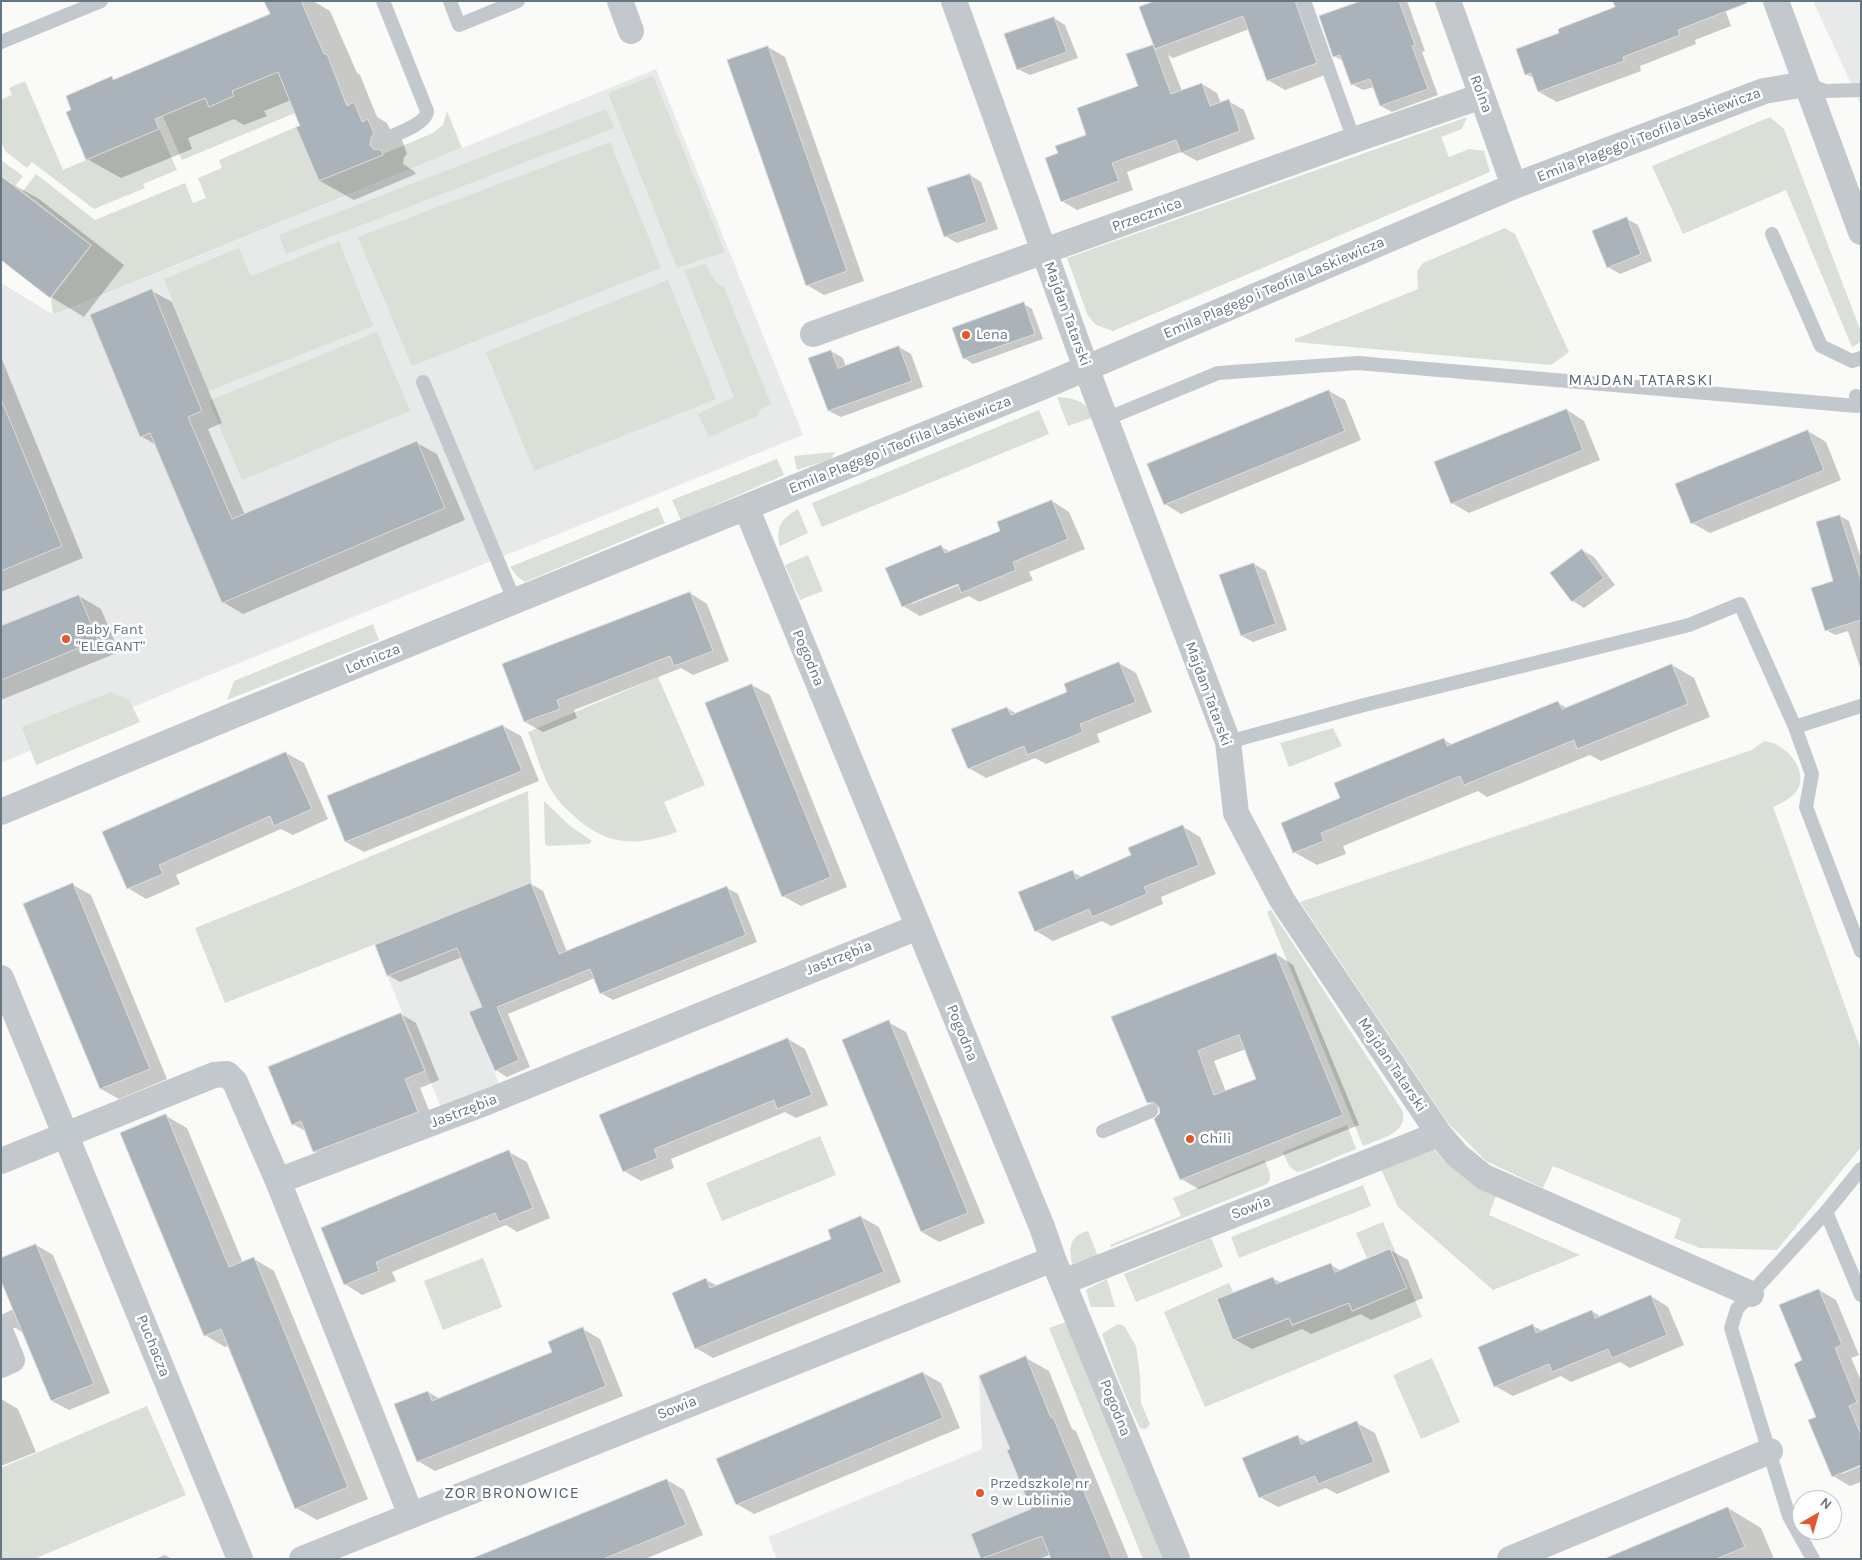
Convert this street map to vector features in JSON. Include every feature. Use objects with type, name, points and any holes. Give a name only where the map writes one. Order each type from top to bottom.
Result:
[{"type":"street","points":[[620,1],[631,31]]},
{"type":"street","name":"Majdan Tatarski","points":[[954,1],[1086,368],[1228,742],[1236,813],[1282,900],[1438,1134],[1457,1155],[1484,1177],[1752,1294]]},
{"type":"street","name":"Rolna","points":[[1448,1],[1514,186]]},
{"type":"street","points":[[1776,1],[1861,232]]},
{"type":"street","name":"Emila Plagego i Teofila Laskiewicza","points":[[746,507],[1086,368],[1514,186],[1764,91],[1806,84]]},
{"type":"street","name":"Przecznica","points":[[813,334],[1482,96]]},
{"type":"street","name":"Lotnicza","points":[[1,812],[746,507]]},
{"type":"street","name":"Pogodna","points":[[746,507],[1177,1559]]},
{"type":"street","name":"Jastrzębia","points":[[278,1181],[488,1102],[918,927]]},
{"type":"street","name":"Puchacza","points":[[1,978],[240,1559]]},
{"type":"street","points":[[1,1161],[214,1075],[227,1074],[236,1082],[278,1181],[409,1511]]},
{"type":"street","name":"Sowia","points":[[302,1559],[409,1511],[1058,1271],[1438,1134]]},
{"type":"street","points":[[1,1333],[12,1360],[1,1365]]},
{"type":"street","points":[[1510,1559],[1770,1451]]},
{"type":"lane","points":[[1,42],[101,1]]},
{"type":"lane","points":[[378,142],[421,122],[427,115],[383,1]]},
{"type":"lane","points":[[450,1],[459,24],[518,1]]},
{"type":"lane","points":[[1304,1],[1354,140]]},
{"type":"lane","points":[[1806,84],[1826,91],[1861,90]]},
{"type":"lane","points":[[1772,234],[1821,346],[1852,361],[1861,358]]},
{"type":"lane","points":[[1106,419],[1218,373],[1358,363],[1857,406],[1856,396]]},
{"type":"lane","points":[[423,382],[515,602]]},
{"type":"lane","points":[[1228,742],[1364,705],[1689,625],[1740,604],[1795,727],[1812,774],[1806,807],[1861,951]]},
{"type":"lane","points":[[1795,727],[1861,706]]},
{"type":"lane","points":[[1103,1131],[1150,1111]]},
{"type":"lane","points":[[1813,1559],[1789,1516],[1731,1328],[1737,1309],[1826,1212],[1861,1169]]},
{"type":"lane","points":[[1826,1212],[1861,1295]]},
{"type":"shaded area","points":[[1813,1],[1861,1],[1861,105]]},
{"type":"shaded area","points":[[276,67],[295,113],[182,160],[163,116],[205,98],[209,107],[234,96],[232,91],[244,86],[242,81]]},
{"type":"shaded area","points":[[656,69],[803,435],[202,678],[1,763],[1,283],[54,315]]},
{"type":"shaded area","points":[[653,76],[725,252],[677,268],[608,93]]},
{"type":"shaded area","points":[[25,81],[63,170],[159,129],[177,170],[143,184],[145,188],[94,209],[32,162],[27,168],[5,151],[1,142],[1,100],[12,95],[9,88]]},
{"type":"shaded area","points":[[606,109],[614,128],[286,254],[279,235]]},
{"type":"shaded area","points":[[447,111],[462,148],[53,315],[51,299],[92,245],[23,191],[36,174],[95,220],[185,183],[193,203],[206,198],[198,178],[222,168],[219,160],[296,127],[319,181],[433,133],[443,125]]},
{"type":"shaded area","points":[[1467,117],[1462,129],[1441,137],[1449,157],[1469,149],[1484,151],[1490,172],[1113,331],[1096,325],[1088,316],[1067,258]]},
{"type":"shaded area","points":[[1770,117],[1784,129],[1861,332],[1861,342],[1852,347],[1786,190],[1683,234],[1652,166]]},
{"type":"shaded area","points":[[610,142],[661,268],[412,366],[358,237]]},
{"type":"shaded area","points":[[1,160],[23,176],[15,186],[1,175]]},
{"type":"shaded area","points":[[1505,228],[1515,234],[1569,352],[1551,365],[1295,342],[1295,339],[1418,289],[1417,271],[1423,263]]},
{"type":"shaded area","points":[[339,241],[373,326],[209,391],[164,279],[239,248],[251,276]]},
{"type":"shaded area","points":[[705,264],[717,284],[724,287],[771,404],[760,410],[757,416],[709,437],[698,414],[734,397],[684,270]]},
{"type":"shaded area","points":[[668,280],[716,399],[534,471],[486,352]]},
{"type":"shaded area","points":[[377,332],[410,411],[242,480],[209,401]]},
{"type":"shaded area","points":[[1057,397],[1079,401],[1087,407],[1094,417],[1068,426]]},
{"type":"shaded area","points":[[1039,410],[1049,434],[822,527],[812,503]]},
{"type":"shaded area","points":[[835,452],[831,459],[797,470],[794,456]]},
{"type":"shaded area","points":[[777,459],[784,475],[681,520],[672,500]]},
{"type":"shaded area","points":[[658,507],[665,523],[525,582],[510,567]]},
{"type":"shaded area","points":[[798,509],[808,533],[780,546],[779,528],[788,516]]},
{"type":"shaded area","points":[[808,555],[823,591],[800,600],[785,565]]},
{"type":"shaded area","points":[[373,624],[379,640],[227,700],[234,681]]},
{"type":"shaded area","points":[[658,677],[705,785],[664,802],[677,832],[648,840],[622,841],[610,838],[597,833],[585,825],[557,798],[551,790],[540,766],[528,732]]},
{"type":"shaded area","points":[[111,692],[129,700],[140,722],[36,765],[22,727]]},
{"type":"shaded area","points":[[1333,728],[1342,746],[1289,767],[1280,743]]},
{"type":"shaded area","points":[[1764,741],[1776,744],[1784,749],[1797,764],[1799,770],[1800,783],[1796,792],[1787,800],[1773,807],[1861,1050],[1861,1147],[1777,1250],[1700,1248],[1674,1238],[1681,1219],[1553,1166],[1543,1188],[1486,1161],[1448,1123],[1300,902],[1752,750]]},
{"type":"shaded area","points":[[528,791],[531,883],[225,1003],[195,928]]},
{"type":"shaded area","points":[[544,802],[569,825],[592,841],[589,844],[548,846],[545,844]]},
{"type":"shaded area","points":[[1271,910],[1402,1110],[1402,1124],[1392,1134],[1363,1146],[1267,912]]},
{"type":"shaded area","points":[[544,914],[559,951],[473,986],[482,1007],[469,1013],[502,1090],[443,1112],[387,975]]},
{"type":"shaded area","points":[[1347,1125],[1356,1149],[1303,1171],[1297,1172],[1289,1166],[1283,1152]]},
{"type":"shaded area","points":[[820,1136],[836,1175],[722,1221],[706,1183]]},
{"type":"shaded area","points":[[1431,1146],[1461,1175],[1496,1196],[1489,1215],[1580,1255],[1493,1290],[1398,1207],[1381,1169]]},
{"type":"shaded area","points":[[1264,1160],[1270,1175],[1267,1184],[1111,1247],[1110,1245],[1181,1216],[1173,1198]]},
{"type":"shaded area","points":[[1363,1185],[1371,1206],[1239,1258],[1231,1237]]},
{"type":"shaded area","points":[[1383,1222],[1422,1317],[1205,1407],[1164,1312],[1229,1283],[1233,1292],[1216,1299],[1233,1340],[1289,1319],[1292,1326],[1348,1303],[1352,1312],[1407,1288],[1390,1248],[1367,1258],[1356,1233]]},
{"type":"shaded area","points":[[1088,1231],[1098,1256],[1072,1264],[1072,1243],[1077,1236]]},
{"type":"shaded area","points":[[1211,1238],[1223,1267],[1136,1302],[1124,1274]]},
{"type":"shaded area","points":[[483,1258],[502,1307],[443,1330],[424,1281]]},
{"type":"shaded area","points":[[1107,1279],[1115,1307],[1091,1307],[1086,1290]]},
{"type":"shaded area","points":[[1069,1321],[1170,1559],[1143,1559],[1049,1328]]},
{"type":"shaded area","points":[[1118,1324],[1124,1326],[1136,1346],[1141,1403],[1150,1424],[1146,1429],[1140,1428],[1102,1334]]},
{"type":"shaded area","name":"Przedszkole nr 9 w Lublinie","points":[[1026,1356],[1112,1559],[777,1559],[768,1537],[982,1449],[979,1376]]},
{"type":"shaded area","points":[[1432,1358],[1460,1422],[1421,1439],[1393,1375]]},
{"type":"shaded area","points":[[147,1406],[186,1495],[34,1559],[1,1559],[1,1468]]},
{"type":"building","points":[[264,1],[301,1],[324,54],[327,54],[347,106],[354,102],[362,122],[368,119],[374,134],[371,137],[370,145],[373,149],[381,150],[383,155],[319,181],[296,127],[300,126],[278,72],[232,91],[234,96],[209,107],[205,98],[155,119],[159,129],[86,160],[66,112],[71,110],[66,96],[112,76],[113,80],[270,14]]},
{"type":"building","points":[[1155,1],[1295,1],[1317,63],[1267,81],[1243,16],[1155,49],[1139,7]]},
{"type":"building","points":[[1361,1],[1399,1],[1415,45],[1412,46],[1428,89],[1380,106],[1370,79],[1351,85],[1340,55],[1333,57],[1319,16]]},
{"type":"building","points":[[1613,1],[1747,1],[1747,3],[1678,30],[1680,35],[1623,57],[1624,61],[1538,92],[1531,73],[1525,75],[1516,49],[1559,33],[1558,29],[1615,7]]},
{"type":"building","points":[[1054,17],[1067,52],[1017,70],[1004,34]]},
{"type":"building","points":[[1153,45],[1171,94],[1202,83],[1210,106],[1229,99],[1240,131],[1181,153],[1176,140],[1112,163],[1119,181],[1061,202],[1045,158],[1058,153],[1055,146],[1086,135],[1077,108],[1138,86],[1126,54]]},
{"type":"building","points":[[768,46],[847,271],[806,286],[727,60]]},
{"type":"building","points":[[970,174],[987,222],[944,237],[927,188]]},
{"type":"building","points":[[1,176],[91,245],[50,298],[1,260]]},
{"type":"building","points":[[1627,217],[1641,254],[1607,268],[1592,231]]},
{"type":"building","points":[[152,289],[202,411],[188,417],[232,519],[417,441],[445,508],[222,603],[150,433],[140,437],[90,315]]},
{"type":"building","points":[[1024,302],[1035,334],[963,359],[952,328]]},
{"type":"building","points":[[899,346],[912,381],[828,411],[808,358],[831,350],[838,368]]},
{"type":"building","points":[[1329,390],[1345,431],[1164,505],[1147,464]]},
{"type":"building","points":[[1,399],[62,546],[1,571]]},
{"type":"building","points":[[1567,409],[1583,450],[1451,504],[1434,462]]},
{"type":"building","points":[[1808,430],[1824,470],[1691,524],[1675,484]]},
{"type":"building","points":[[1052,500],[1068,539],[1013,562],[1016,570],[961,593],[958,584],[902,607],[885,568],[941,545],[945,553],[1000,531],[997,522]]},
{"type":"building","points":[[1840,515],[1861,580],[1861,620],[1825,631],[1811,588],[1833,581],[1816,522]]},
{"type":"building","points":[[1582,549],[1604,578],[1572,602],[1550,573]]},
{"type":"building","points":[[1254,563],[1276,624],[1241,636],[1219,575]]},
{"type":"building","points":[[690,592],[713,651],[674,666],[670,656],[557,700],[560,709],[524,722],[502,664]]},
{"type":"building","points":[[79,595],[98,640],[1,680],[1,626]]},
{"type":"building","points":[[1119,662],[1136,702],[1080,724],[1083,732],[1027,755],[1024,746],[968,769],[951,729],[1007,707],[1011,715],[1067,692],[1064,684]]},
{"type":"building","points":[[1672,664],[1688,704],[1577,749],[1574,740],[1464,785],[1460,776],[1321,833],[1324,841],[1293,853],[1281,823],[1340,798],[1334,783],[1444,738],[1447,746],[1558,701],[1562,709]]},
{"type":"building","points":[[752,684],[831,877],[782,897],[705,703]]},
{"type":"building","points":[[503,725],[522,771],[345,842],[327,796]]},
{"type":"building","points":[[286,752],[312,809],[274,826],[270,816],[159,865],[163,874],[127,889],[102,832]]},
{"type":"building","points":[[1183,825],[1199,865],[1144,887],[1147,894],[1092,917],[1089,909],[1035,932],[1018,892],[1073,870],[1076,879],[1131,855],[1128,848]]},
{"type":"building","points":[[73,883],[150,1069],[100,1089],[23,904]]},
{"type":"building","points":[[531,883],[559,954],[727,886],[746,935],[600,994],[590,969],[497,1007],[519,1060],[495,1071],[469,1012],[482,1007],[457,948],[387,976],[375,945]]},
{"type":"building","points":[[1276,953],[1343,1115],[1180,1180],[1154,1119],[1160,1113],[1159,1107],[1153,1102],[1147,1103],[1111,1017]],"holes":[[[1239,1035],[1256,1079],[1214,1095],[1198,1051]]]},
{"type":"building","points":[[401,1013],[425,1071],[405,1079],[418,1112],[313,1152],[301,1121],[292,1125],[268,1067]]},
{"type":"building","points":[[889,1020],[968,1213],[921,1232],[842,1040]]},
{"type":"building","points":[[788,1038],[812,1095],[777,1109],[774,1100],[654,1149],[658,1158],[623,1172],[599,1115]]},
{"type":"building","points":[[166,1114],[229,1267],[254,1257],[348,1487],[295,1509],[221,1329],[204,1336],[120,1133]]},
{"type":"building","points":[[509,1150],[533,1208],[499,1222],[495,1213],[376,1262],[379,1271],[344,1285],[321,1228]]},
{"type":"building","points":[[861,1216],[884,1272],[695,1349],[672,1293],[706,1278],[710,1288],[831,1239],[828,1230]]},
{"type":"building","points":[[36,1244],[94,1384],[51,1401],[1,1281],[1,1258]]},
{"type":"building","points":[[1390,1249],[1407,1288],[1352,1311],[1349,1303],[1292,1325],[1289,1318],[1233,1340],[1217,1299],[1273,1277],[1276,1284],[1331,1263],[1335,1272]]},
{"type":"building","points":[[1819,1289],[1842,1345],[1835,1348],[1857,1402],[1849,1406],[1861,1435],[1861,1465],[1832,1477],[1808,1420],[1816,1417],[1794,1364],[1802,1360],[1779,1305]]},
{"type":"building","points":[[1651,1295],[1667,1335],[1612,1358],[1608,1349],[1552,1372],[1549,1364],[1494,1387],[1478,1347],[1533,1324],[1536,1333],[1592,1310],[1595,1318]]},
{"type":"building","points":[[583,1327],[606,1386],[417,1462],[394,1404],[428,1391],[432,1401],[552,1352],[548,1342]]},
{"type":"building","points":[[1026,1356],[1112,1559],[1051,1559],[1042,1536],[981,1559],[971,1534],[1031,1509],[1007,1450],[1010,1449],[979,1376]]},
{"type":"building","points":[[923,1372],[943,1418],[736,1505],[716,1459]]},
{"type":"building","points":[[1357,1421],[1374,1462],[1318,1484],[1315,1476],[1259,1498],[1242,1458],[1298,1435],[1301,1444]]},
{"type":"building","points":[[667,1479],[686,1525],[603,1559],[471,1559]]},
{"type":"building","points":[[1728,1507],[1745,1547],[1716,1559],[1604,1559]]},
{"type":"place","name":"Lena","points":[[966,335]]},
{"type":"place","name":"Baby Fant \"ELEGANT\"","points":[[66,639]]},
{"type":"place","name":"Chili","points":[[1190,1139]]},
{"type":"place","name":"Przedszkole nr 9 w Lublinie","points":[[980,1493]]},
{"type":"district","name":"MAJDAN TATARSKI","points":[[1641,380]]},
{"type":"district","name":"ZOR BRONOWICE","points":[[512,1493]]}]
